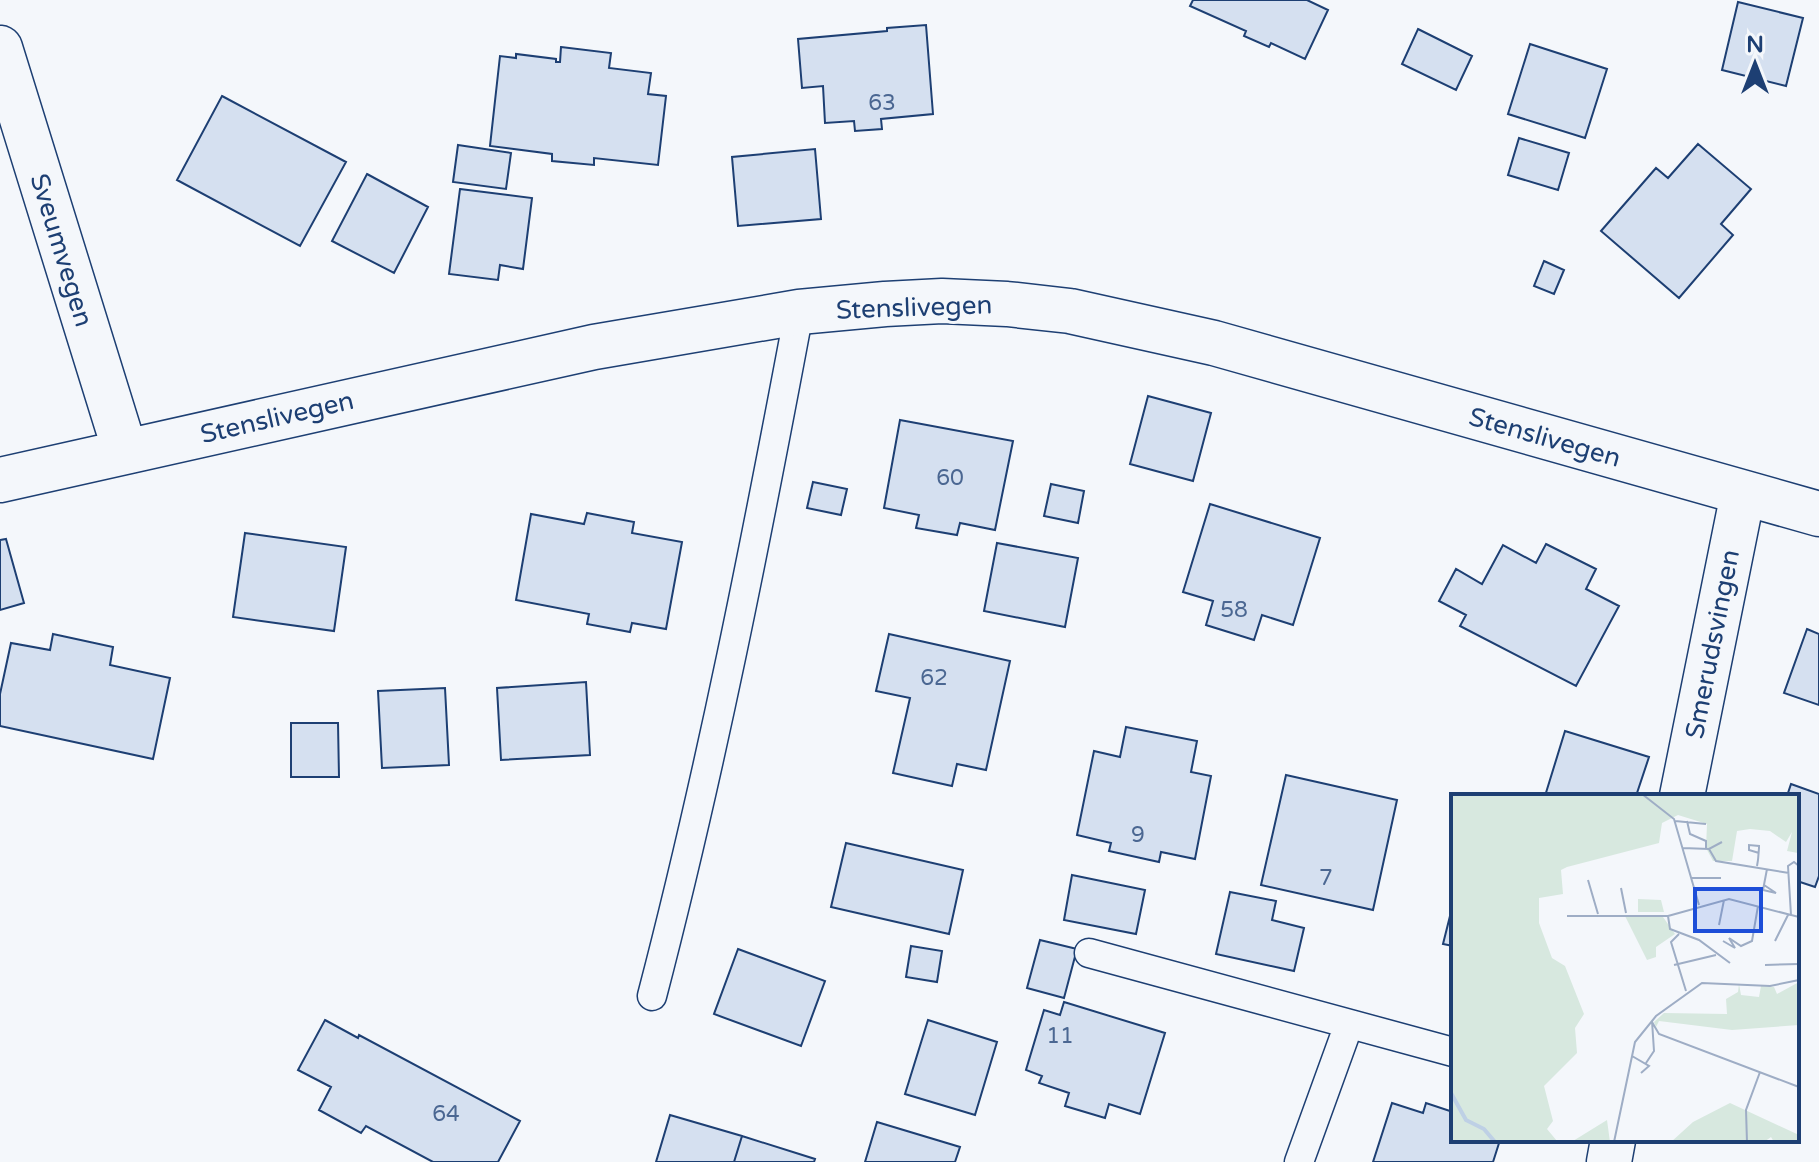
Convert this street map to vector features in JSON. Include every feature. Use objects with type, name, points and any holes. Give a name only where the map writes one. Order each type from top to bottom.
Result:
[{"type":"street","name":"Sveumvegen","points":[[0,48],[125,451]]},
{"type":"street","name":"Stenslivegen","points":[[0,480],[594,347],[799,312],[942,301],[1070,311],[1214,343],[1819,514]]},
{"type":"street","name":"Smerudsvingen","points":[[1682,794],[1743,493]]},
{"type":"street","points":[[1609,1162],[1613,1142]]},
{"type":"lane","points":[[652,996],[689,853],[744,605],[799,312]]},
{"type":"lane","points":[[1089,953],[1451,1051]]},
{"type":"lane","points":[[1299,1162],[1349,1024]]},
{"type":"building","points":[[1193,0],[1307,0],[1328,10],[1305,59],[1271,43],[1269,47],[1244,36],[1246,31],[1190,6]]},
{"type":"building","points":[[1738,2],[1803,18],[1786,86],[1722,70]]},
{"type":"building","points":[[926,25],[933,114],[881,119],[882,129],[855,131],[854,121],[825,123],[823,86],[802,88],[798,39]]},
{"type":"building","points":[[1418,29],[1472,56],[1456,90],[1402,64]]},
{"type":"building","points":[[1530,44],[1607,69],[1585,138],[1508,114]]},
{"type":"building","points":[[561,47],[611,53],[609,68],[651,73],[648,94],[666,96],[658,165],[594,158],[594,165],[552,161],[552,154],[490,146],[500,56],[516,58],[516,54],[560,62]]},
{"type":"building","points":[[222,96],[346,162],[300,246],[177,180]]},
{"type":"building","points":[[1519,138],[1569,153],[1558,190],[1508,175]]},
{"type":"building","points":[[1698,144],[1751,189],[1721,224],[1733,235],[1679,298],[1601,231],[1656,168],[1668,178]]},
{"type":"building","points":[[458,145],[511,153],[506,189],[453,182]]},
{"type":"building","points":[[815,149],[821,219],[738,226],[732,157]]},
{"type":"building","points":[[367,174],[428,207],[394,273],[332,241]]},
{"type":"building","points":[[460,189],[532,198],[523,269],[500,265],[498,280],[449,274]]},
{"type":"building","points":[[1544,261],[1564,270],[1554,294],[1534,286]]},
{"type":"building","points":[[1148,396],[1211,413],[1193,481],[1130,464]]},
{"type":"building","points":[[900,420],[1013,441],[995,530],[960,523],[957,535],[916,528],[919,515],[884,508]]},
{"type":"building","points":[[813,482],[847,489],[841,515],[807,508]]},
{"type":"building","points":[[1051,484],[1084,491],[1078,523],[1044,516]]},
{"type":"building","points":[[1210,504],[1320,538],[1293,625],[1262,615],[1254,640],[1206,625],[1213,601],[1183,592]]},
{"type":"building","points":[[587,513],[634,522],[632,533],[682,542],[666,629],[632,623],[630,632],[587,624],[589,614],[516,600],[531,514],[584,524]]},
{"type":"building","points":[[245,533],[346,547],[334,631],[233,617]]},
{"type":"building","points":[[6,539],[24,603],[0,610],[0,540]]},
{"type":"building","points":[[997,543],[1078,558],[1065,627],[984,611]]},
{"type":"building","points":[[1546,544],[1596,569],[1586,589],[1619,606],[1576,686],[1460,626],[1466,615],[1439,601],[1456,569],[1482,584],[1503,545],[1536,563]]},
{"type":"building","points":[[1807,629],[1819,634],[1819,705],[1784,693]]},
{"type":"building","points":[[53,634],[113,647],[110,665],[170,678],[153,759],[0,726],[0,694],[11,643],[50,650]]},
{"type":"building","points":[[889,634],[1010,661],[986,770],[957,764],[952,786],[893,773],[910,698],[876,691]]},
{"type":"building","points":[[586,682],[590,755],[501,760],[497,688]]},
{"type":"building","points":[[445,688],[449,765],[382,768],[378,691]]},
{"type":"building","points":[[291,723],[338,723],[339,777],[291,777]]},
{"type":"building","points":[[1126,727],[1197,741],[1191,772],[1211,776],[1195,859],[1161,852],[1159,862],[1109,851],[1111,843],[1077,835],[1094,751],[1120,757]]},
{"type":"building","points":[[1565,731],[1649,757],[1637,794],[1546,794]]},
{"type":"building","points":[[1286,775],[1397,800],[1373,910],[1261,885]]},
{"type":"building","points":[[1791,784],[1819,794],[1819,876],[1815,887],[1799,882],[1799,794],[1788,794]]},
{"type":"building","points":[[846,843],[963,870],[949,934],[831,907]]},
{"type":"building","points":[[1072,875],[1145,890],[1136,934],[1064,920]]},
{"type":"building","points":[[1230,892],[1276,901],[1272,920],[1304,928],[1294,971],[1216,954]]},
{"type":"building","points":[[1451,912],[1451,946],[1443,944]]},
{"type":"building","points":[[1040,940],[1077,949],[1064,998],[1027,988]]},
{"type":"building","points":[[911,946],[942,951],[937,982],[906,977]]},
{"type":"building","points":[[738,949],[825,981],[801,1046],[714,1014]]},
{"type":"building","points":[[1064,1002],[1165,1033],[1140,1114],[1109,1104],[1105,1118],[1065,1106],[1069,1093],[1039,1083],[1042,1076],[1026,1070],[1044,1010],[1060,1015]]},
{"type":"building","points":[[325,1020],[520,1121],[498,1162],[433,1162],[366,1126],[361,1133],[319,1110],[331,1087],[298,1070]]},
{"type":"building","points":[[928,1020],[997,1042],[975,1115],[905,1094]]},
{"type":"building","points":[[1392,1103],[1423,1113],[1426,1103],[1451,1111],[1451,1142],[1499,1142],[1493,1162],[1373,1162]]},
{"type":"building","points":[[670,1115],[742,1136],[734,1162],[656,1162]]},
{"type":"building","points":[[877,1122],[960,1147],[955,1162],[865,1162]]},
{"type":"building","points":[[742,1136],[815,1159],[814,1162],[734,1162]]}]
